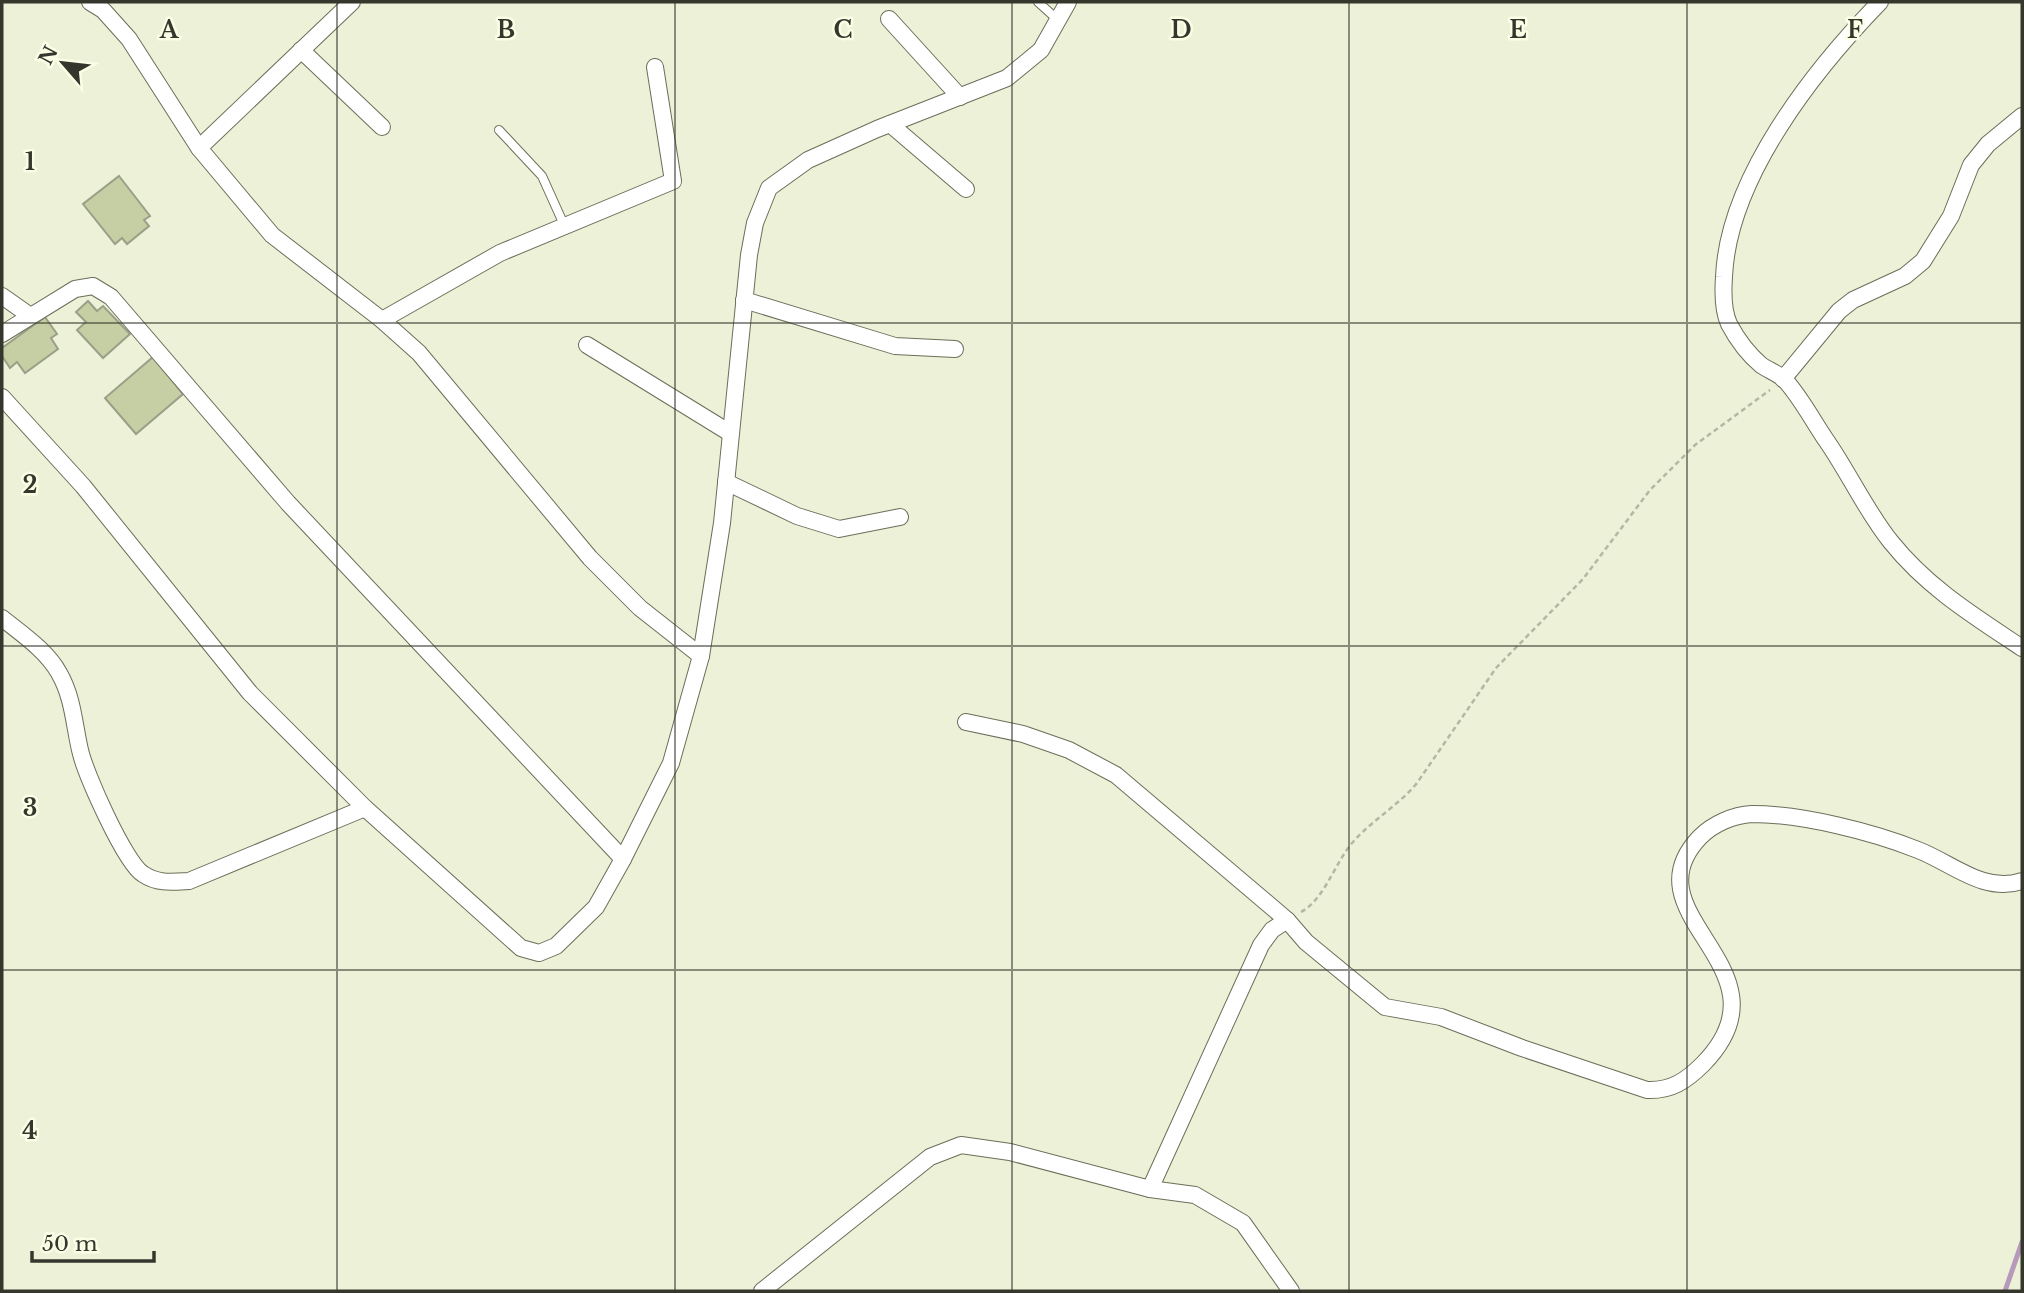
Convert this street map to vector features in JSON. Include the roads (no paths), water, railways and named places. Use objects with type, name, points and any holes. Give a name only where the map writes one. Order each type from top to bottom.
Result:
[{"type":"street","points":[[93,2],[129,39],[199,148],[272,235],[382,320],[419,353],[590,558],[640,608],[701,656]]},
{"type":"street","points":[[199,148],[352,2]]},
{"type":"street","points":[[2,397],[83,486],[250,693],[365,808],[521,948],[539,953],[556,946],[596,907],[671,763],[701,656],[726,482],[744,300],[755,223],[769,188],[808,160],[1007,78],[1041,50],[1068,2]]},
{"type":"street","points":[[1880,2],[1811,85],[1768,146],[1747,185],[1725,261],[1723,291],[1728,321],[1744,348],[1761,365],[1783,379],[1843,464],[1865,505],[1891,542],[1942,594],[2022,648]]},
{"type":"street","points":[[889,19],[960,97]]},
{"type":"street","points":[[301,50],[382,127]]},
{"type":"street","points":[[382,320],[490,258],[673,181],[655,68]]},
{"type":"street","points":[[1783,379],[1839,311],[1853,300],[1905,276],[1923,261],[1951,216],[1971,165],[1988,144],[2022,116]]},
{"type":"street","points":[[890,124],[966,189]]},
{"type":"street","points":[[2,334],[75,289],[93,286],[111,297],[288,503],[623,859]]},
{"type":"street","points":[[2,296],[29,316]]},
{"type":"street","points":[[744,300],[895,346],[955,349]]},
{"type":"street","points":[[587,345],[730,433]]},
{"type":"street","points":[[726,482],[797,516],[839,529],[900,517]]},
{"type":"street","points":[[2,618],[36,646],[59,672],[73,707],[80,752],[100,804],[140,873],[160,883],[189,881],[365,808]]},
{"type":"street","points":[[966,722],[1023,734],[1069,750],[1116,775],[1287,920],[1306,942],[1385,1007],[1441,1017],[1630,1085],[1663,1091],[1693,1074],[1714,1053],[1730,1027],[1733,1010],[1731,986],[1690,916],[1679,883],[1690,850],[1714,826],[1733,817],[1752,814],[1839,827],[1922,851],[1993,884],[2022,881]]},
{"type":"street","points":[[1150,1189],[1261,945],[1272,930],[1287,920]]},
{"type":"street","points":[[762,1291],[930,1157],[961,1145],[1010,1152],[1150,1189],[1195,1195],[1243,1223],[1291,1291]]},
{"type":"lane","points":[[1038,2],[1058,20]]},
{"type":"lane","points":[[499,130],[542,176],[565,227]]},
{"type":"waterway","points":[[2005,1291],[2022,1242]]}]
